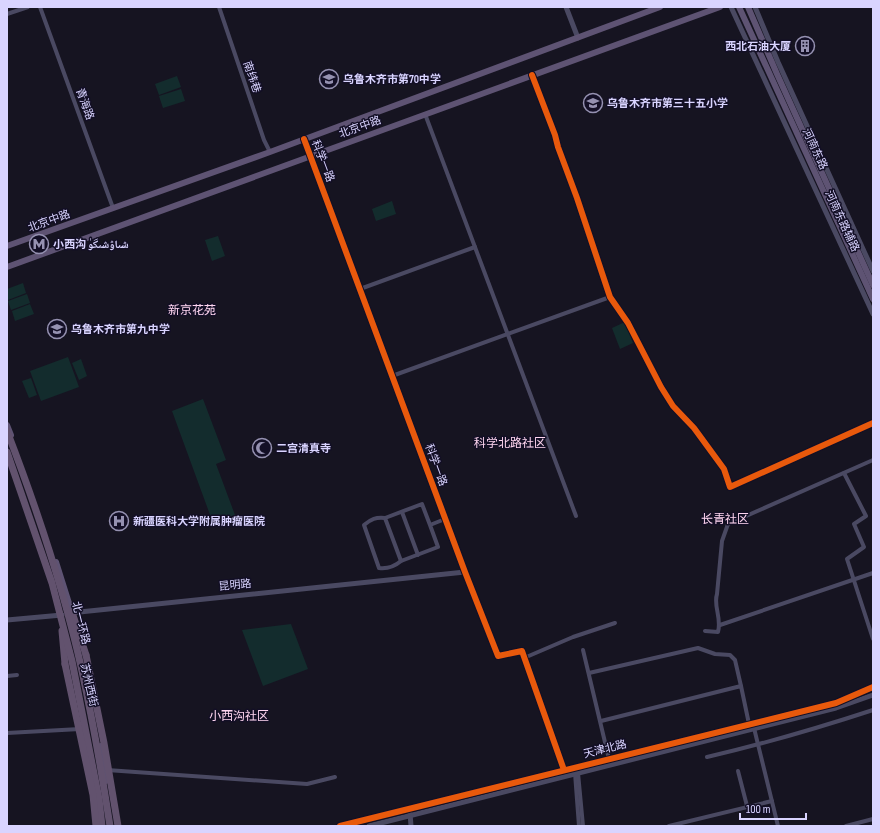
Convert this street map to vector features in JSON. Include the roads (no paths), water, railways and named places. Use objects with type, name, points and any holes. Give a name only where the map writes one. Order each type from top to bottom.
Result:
[{"type":"highway","name":"北一环路","points":[[7,431],[58,578],[82,670],[111,826]]},
{"type":"highway","name":"北一环路","points":[[7,452],[52,583],[72,661],[86,729],[103,826]]},
{"type":"highway","points":[[72,612],[86,655],[104,743],[118,826]]},
{"type":"highway","points":[[61,615],[65,664],[93,795],[96,826]]},
{"type":"main road","name":"北京中路","points":[[7,246],[270,152],[660,7]]},
{"type":"main road","name":"北京中路","points":[[7,267],[720,7]]},
{"type":"main road","name":"河南东路","points":[[739,7],[873,299]]},
{"type":"main road","name":"河南东路","points":[[748,7],[873,285]]},
{"type":"main road","name":"苏州西街","points":[[7,425],[48,536],[72,612],[97,718],[105,770],[111,826]]},
{"type":"main road","name":"苏州西街","points":[[7,461],[52,585],[61,615],[88,728],[103,826]]},
{"type":"street","points":[[7,14],[28,7]]},
{"type":"street","name":"青海路","points":[[40,7],[113,208]]},
{"type":"street","name":"南纬巷","points":[[219,7],[264,140],[270,152]]},
{"type":"street","points":[[566,7],[578,38]]},
{"type":"street","name":"河南东路辅路","points":[[731,7],[873,314]]},
{"type":"street","name":"河南东路辅路","points":[[755,7],[778,62],[873,270]]},
{"type":"street","points":[[532,76],[556,135],[558,147],[577,198],[610,298],[628,323],[662,387],[674,406],[694,428],[724,469],[730,487],[873,423]]},
{"type":"street","points":[[425,114],[576,516]]},
{"type":"street","name":"科学一路","points":[[304,139],[445,519],[498,656],[522,651],[524,658]]},
{"type":"street","points":[[360,289],[475,247]]},
{"type":"street","points":[[392,376],[610,298]]},
{"type":"street","points":[[705,631],[718,632],[720,624],[716,599],[722,542],[728,524],[873,460]]},
{"type":"street","points":[[844,474],[866,516],[854,524],[864,548],[847,559],[873,639]]},
{"type":"street","points":[[422,504],[438,547],[401,561],[395,566],[386,569],[379,568],[364,525],[369,520],[376,517],[385,518],[422,504]]},
{"type":"street","points":[[402,512],[418,555]]},
{"type":"street","points":[[385,518],[401,561]]},
{"type":"street","points":[[430,525],[445,519]]},
{"type":"street","name":"昆明路","points":[[7,620],[465,572]]},
{"type":"street","points":[[720,624],[873,573]]},
{"type":"street","points":[[564,770],[524,658],[573,637],[616,624]]},
{"type":"street","points":[[589,673],[698,648],[715,654],[730,655],[735,660],[749,724]]},
{"type":"street","points":[[583,650],[609,759]]},
{"type":"street","points":[[7,676],[17,675]]},
{"type":"street","points":[[601,721],[741,686]]},
{"type":"street","name":"天津北路","points":[[340,826],[836,703],[873,688]]},
{"type":"street","points":[[369,826],[836,708],[873,696]]},
{"type":"street","points":[[707,757],[757,746],[816,729],[873,710]]},
{"type":"street","points":[[7,733],[88,728]]},
{"type":"street","points":[[754,728],[757,746],[778,826]]},
{"type":"street","points":[[624,755],[625,761]]},
{"type":"street","points":[[105,770],[307,784],[336,777]]},
{"type":"street","points":[[738,771],[747,806]]},
{"type":"street","points":[[577,773],[579,826]]},
{"type":"street","points":[[577,773],[583,826]]},
{"type":"street","points":[[507,784],[508,790]]},
{"type":"street","points":[[669,826],[772,801]]},
{"type":"street","points":[[409,809],[411,826]]},
{"type":"street","points":[[846,826],[873,819]]},
{"type":"place","name":"西北石油大厦","points":[[805,46]]},
{"type":"place","name":"乌鲁木齐市第70中学","points":[[329,79]]},
{"type":"place","name":"乌鲁木齐市第三十五小学","points":[[593,103]]},
{"type":"place","name":"小西沟 شىاۋشىگۈ","points":[[39,244]]},
{"type":"place","name":"乌鲁木齐市第九中学","points":[[57,329]]},
{"type":"place","name":"二宫清真寺","points":[[262,448]]},
{"type":"place","name":"新疆医科大学附属肿瘤医院","points":[[119,521]]},
{"type":"district","name":"新京花苑","points":[[192,310]]},
{"type":"district","name":"科学北路社区","points":[[510,443]]},
{"type":"district","name":"长青社区","points":[[725,519]]},
{"type":"district","name":"小西沟社区","points":[[239,716]]}]
